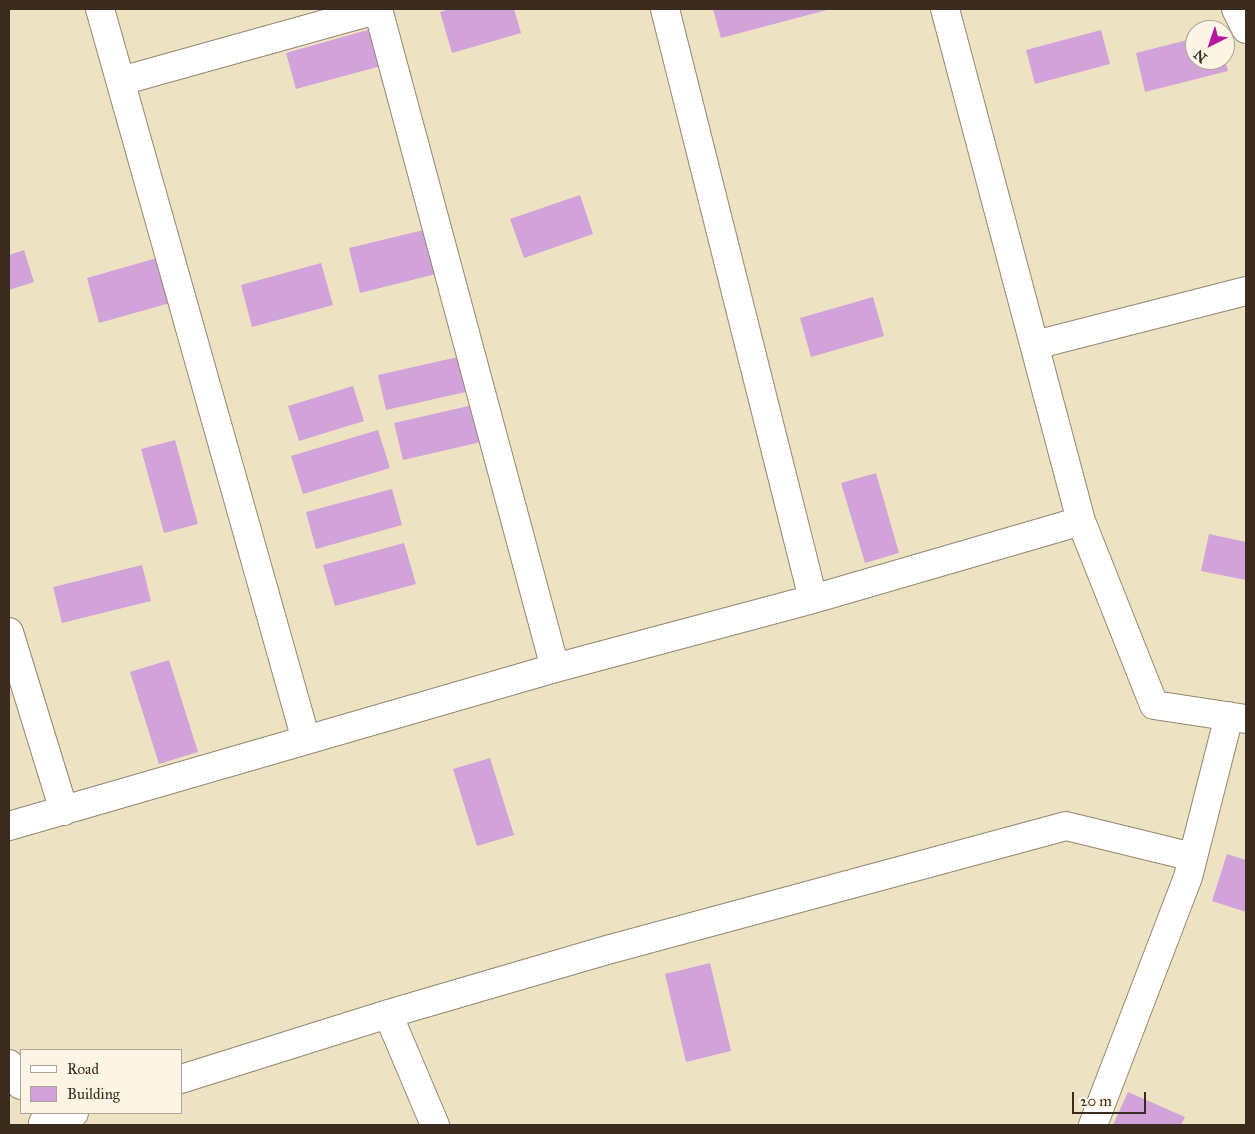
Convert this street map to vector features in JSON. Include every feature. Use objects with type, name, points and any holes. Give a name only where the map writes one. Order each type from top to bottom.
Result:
[{"type":"street","points":[[100,9],[306,740]]},
{"type":"street","points":[[121,81],[378,9],[555,668]]},
{"type":"street","points":[[665,9],[814,599]]},
{"type":"street","points":[[945,9],[1081,521],[1154,706],[1238,717],[1188,877],[1093,1125]]},
{"type":"street","points":[[1236,9],[1246,29]]},
{"type":"street","points":[[1035,345],[1246,291]]},
{"type":"street","points":[[9,826],[555,668],[814,599],[1081,521]]},
{"type":"street","points":[[9,632],[64,811]]},
{"type":"street","points":[[182,1079],[388,1014],[617,948],[1066,826],[1193,857]]},
{"type":"street","points":[[388,1014],[436,1125]]},
{"type":"street","points":[[9,1064],[20,1083]]},
{"type":"street","points":[[41,1120],[69,1114]]},
{"type":"building","points":[[450,9],[514,9],[521,33],[452,53],[440,12]]},
{"type":"building","points":[[713,9],[827,9],[827,10],[721,38]]},
{"type":"building","points":[[371,29],[381,66],[296,89],[286,53]]},
{"type":"building","points":[[1101,30],[1110,64],[1035,84],[1026,50]]},
{"type":"building","points":[[1185,41],[1185,70],[1228,71],[1145,92],[1136,53]]},
{"type":"building","points":[[580,195],[593,234],[524,258],[510,219]]},
{"type":"building","points":[[436,227],[448,271],[360,293],[349,248]]},
{"type":"building","points":[[24,250],[34,282],[9,290],[9,255]]},
{"type":"building","points":[[157,258],[170,303],[99,323],[87,278]]},
{"type":"building","points":[[321,263],[333,305],[252,327],[241,285]]},
{"type":"building","points":[[873,297],[884,336],[811,357],[800,318]]},
{"type":"building","points":[[462,356],[470,391],[386,410],[378,375]]},
{"type":"building","points":[[353,386],[364,421],[299,441],[288,406]]},
{"type":"building","points":[[473,405],[481,442],[403,460],[394,423]]},
{"type":"building","points":[[378,430],[390,468],[303,494],[291,456]]},
{"type":"building","points":[[175,440],[198,524],[164,533],[141,449]]},
{"type":"building","points":[[876,473],[899,553],[865,563],[841,483]]},
{"type":"building","points":[[392,489],[402,525],[316,549],[306,512]]},
{"type":"building","points":[[1209,534],[1246,542],[1246,580],[1201,571]]},
{"type":"building","points":[[404,543],[416,584],[335,606],[323,565]]},
{"type":"building","points":[[142,565],[151,601],[62,623],[53,587]]},
{"type":"building","points":[[169,660],[198,752],[159,764],[130,672]]},
{"type":"building","points":[[490,758],[514,835],[477,846],[453,769]]},
{"type":"building","points":[[1227,854],[1246,860],[1246,912],[1212,901]]},
{"type":"building","points":[[710,963],[731,1051],[686,1062],[665,974]]},
{"type":"building","points":[[1128,1092],[1185,1117],[1181,1125],[1113,1125]]}]
